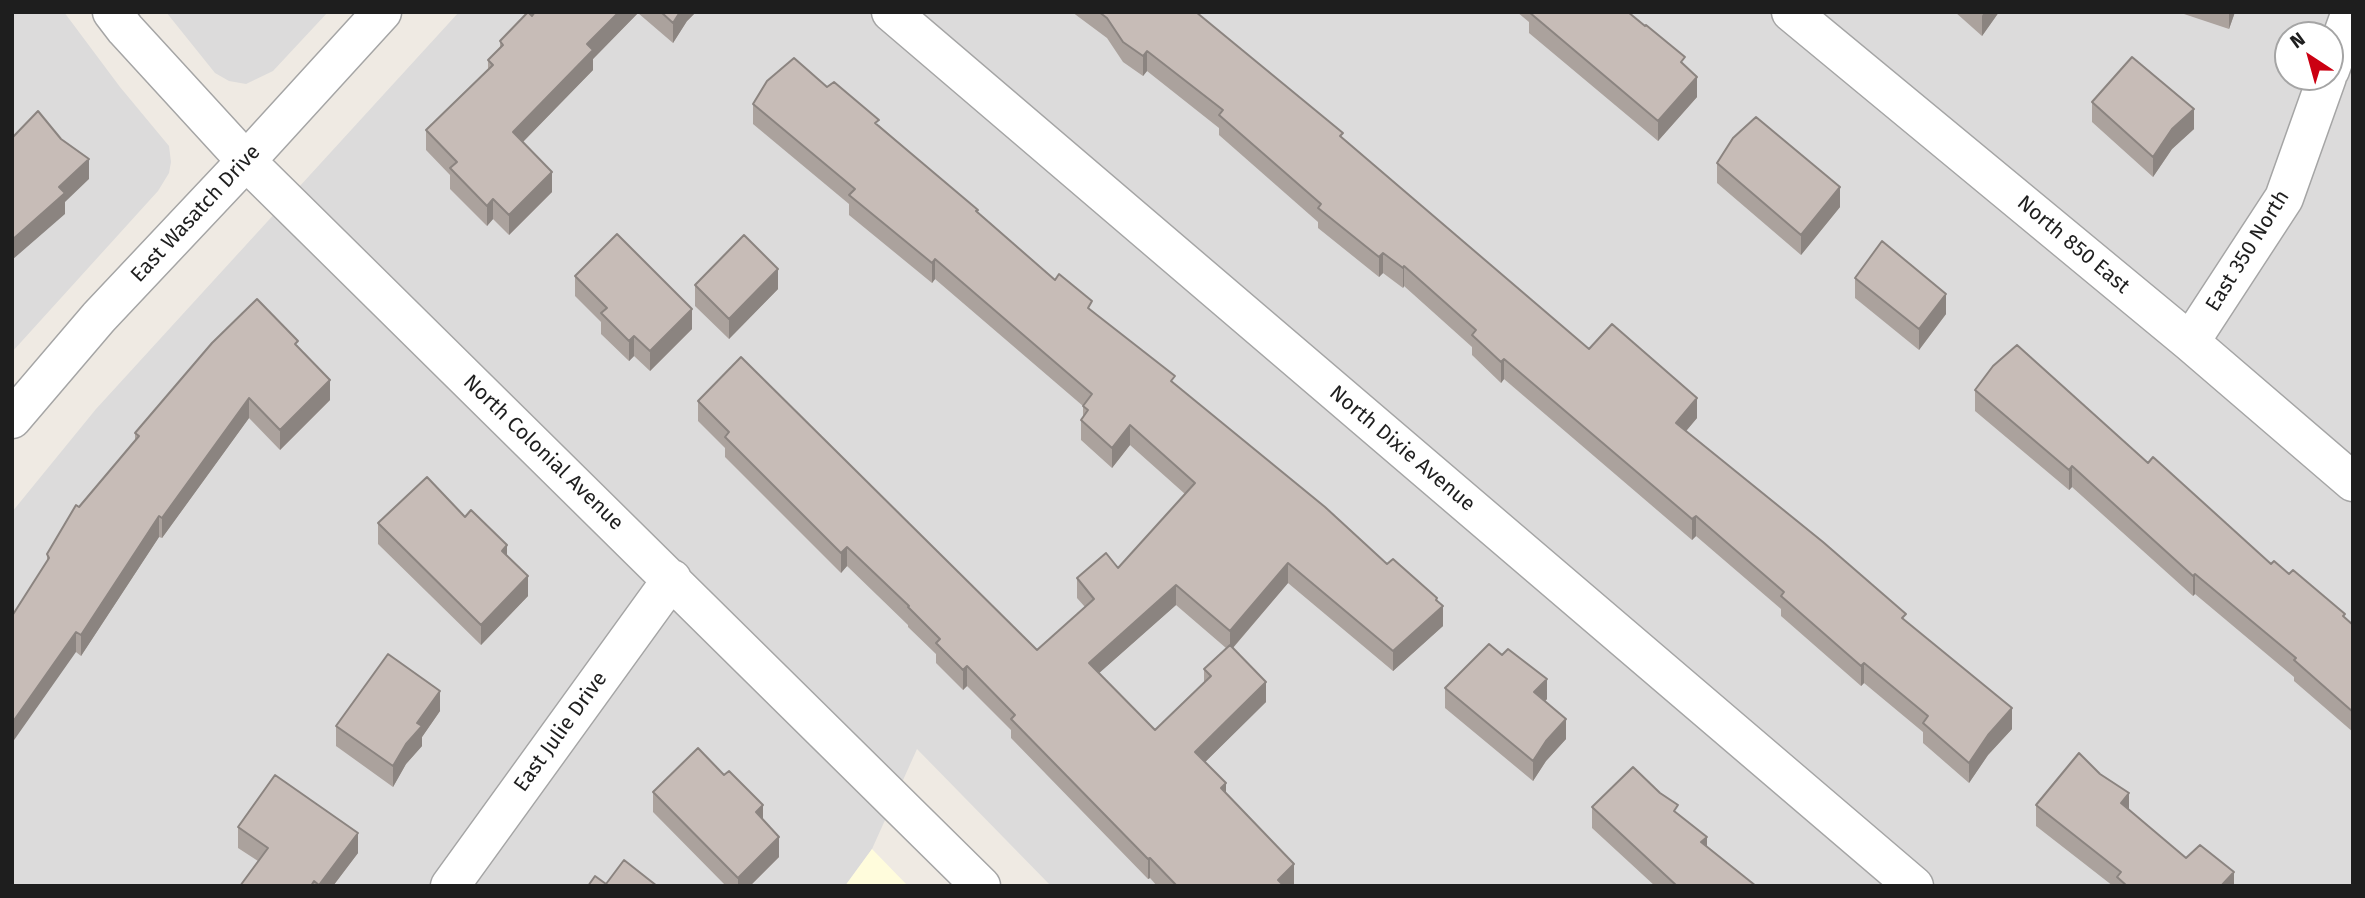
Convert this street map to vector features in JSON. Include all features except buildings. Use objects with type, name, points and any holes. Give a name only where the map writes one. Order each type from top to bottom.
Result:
[{"type":"street","name":"North Colonial Avenue","points":[[112,12],[124,30],[246,162],[981,886]]},
{"type":"street","name":"East Wasatch Drive","points":[[12,419],[99,317],[246,162],[382,12]]},
{"type":"street","name":"North Dixie Avenue","points":[[891,12],[1914,886]]},
{"type":"street","name":"North 850 East","points":[[1791,12],[2190,342],[2353,482]]},
{"type":"street","points":[[2344,31],[2351,12]]},
{"type":"street","name":"East 350 North","points":[[2190,342],[2284,198],[2322,91]]},
{"type":"street","name":"East Julie Drive","points":[[450,886],[672,579]]},
{"type":"shaded area","points":[[12,12],[64,12],[120,87],[169,146],[171,162],[169,173],[158,191],[12,352]]},
{"type":"shaded area","points":[[166,12],[328,12],[273,71],[246,84],[229,81],[215,73]]},
{"type":"shaded area","points":[[459,12],[2353,12],[2353,886],[1051,886],[917,749],[872,849],[845,886],[12,886],[12,512],[96,409]]},
{"type":"shaded area","points":[[872,849],[908,886],[845,886]]}]
